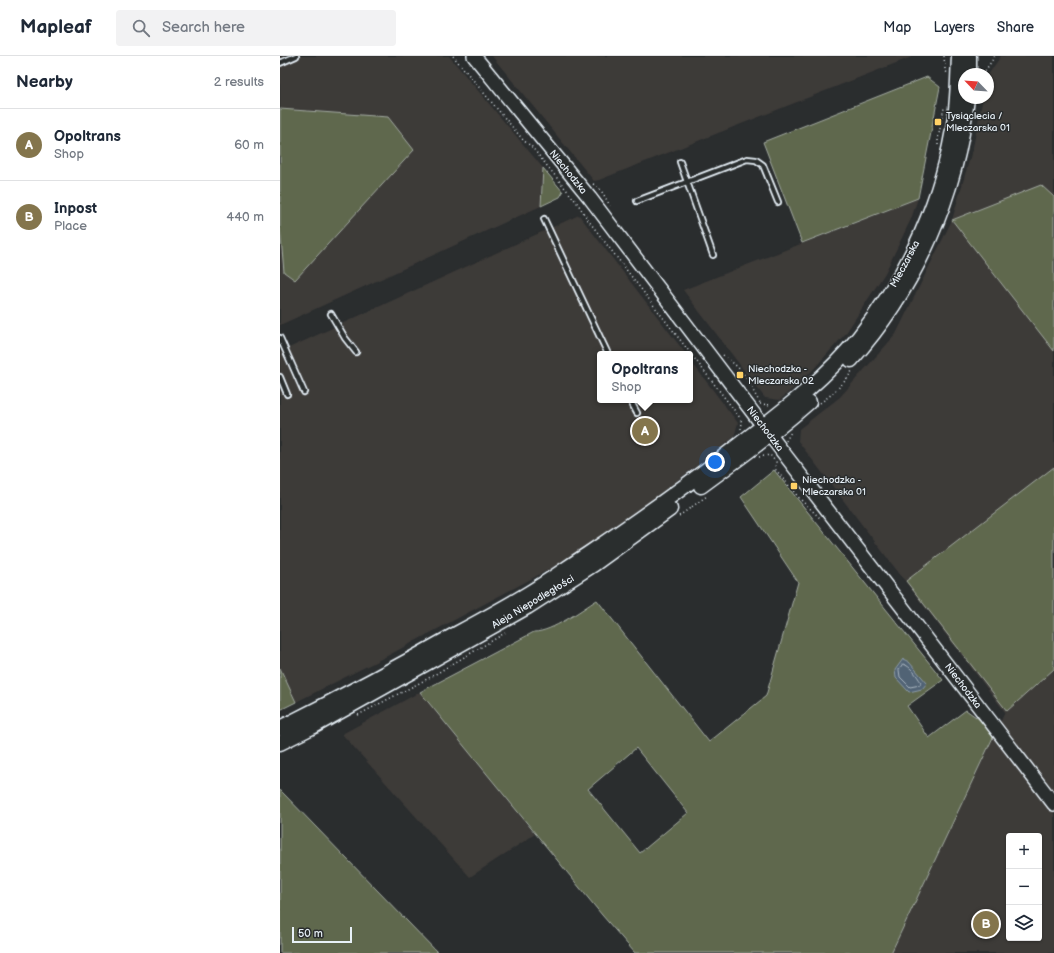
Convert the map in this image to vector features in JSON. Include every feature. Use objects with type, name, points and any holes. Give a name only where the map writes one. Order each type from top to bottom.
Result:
[{"type":"main road","name":"Mleczarska","points":[[767,430],[814,386],[840,359],[860,335],[897,282],[914,249],[938,189],[948,154],[955,116],[959,56]]},
{"type":"main road","points":[[969,68],[970,56]]},
{"type":"main road","name":"Mleczarska","points":[[767,430],[821,392],[847,365],[869,341],[907,284],[935,227],[948,192],[961,141],[966,104]]},
{"type":"main road","name":"Aleja Niepodległości","points":[[280,728],[396,668],[529,593],[641,518],[693,481],[743,442],[767,430]]},
{"type":"main road","name":"Aleja Niepodległości","points":[[280,744],[528,607],[594,564],[767,430]]},
{"type":"street","name":"Niechodzka","points":[[474,56],[590,198],[1054,804]]},
{"type":"lane","points":[[280,64],[296,56]]},
{"type":"lane","points":[[636,201],[747,159],[756,160],[763,165],[778,202]]},
{"type":"lane","points":[[680,162],[712,255]]},
{"type":"lane","points":[[544,219],[607,351]]},
{"type":"lane","points":[[331,314],[345,338],[356,352]]},
{"type":"lane","points":[[280,338],[304,392]]},
{"type":"lane","points":[[280,377],[287,394]]},
{"type":"lane","points":[[632,403],[637,413]]},
{"type":"path","points":[[453,56],[524,141],[531,146],[578,204],[588,220],[688,351]]},
{"type":"path","points":[[944,56],[944,70],[949,76]]},
{"type":"path","points":[[987,68],[995,56]]},
{"type":"path","points":[[939,150],[938,139],[946,102]]},
{"type":"path","points":[[693,358],[741,420],[742,423],[739,436],[743,442]]},
{"type":"path","points":[[741,420],[761,404],[773,405]]},
{"type":"path","points":[[678,516],[710,494]]},
{"type":"path","points":[[358,715],[427,679],[506,632]]},
{"type":"shaded area","points":[[280,56],[449,56],[543,168],[541,206],[280,325]]},
{"type":"shaded area","points":[[492,56],[914,56],[594,181]]},
{"type":"shaded area","points":[[1001,56],[1054,56],[1054,953],[891,953],[1005,712],[798,441],[799,429],[840,397],[896,334],[952,220],[973,147],[982,104],[994,104],[994,68],[993,68]]},
{"type":"shaded area","points":[[918,198],[911,219],[885,273],[846,333],[811,372],[780,400],[765,398],[683,290]]},
{"type":"shaded area","points":[[579,215],[684,351],[597,351],[597,403],[693,403],[693,364],[738,423],[734,437],[636,512],[561,563],[389,655],[296,702],[280,668],[280,352]]},
{"type":"shaded area","points":[[420,692],[535,834],[470,877],[342,734]]},
{"type":"green space","points":[[927,77],[940,87],[918,198],[802,243],[763,142]]},
{"type":"green space","points":[[280,109],[388,117],[414,150],[295,280],[284,272],[280,226]]},
{"type":"green space","points":[[543,168],[563,192],[560,197],[541,206]]},
{"type":"green space","points":[[1041,185],[1054,197],[1054,351],[952,220]]},
{"type":"green space","points":[[1054,467],[1054,669],[1007,711],[906,581]]},
{"type":"green space","points":[[774,470],[943,680],[907,706],[929,738],[966,710],[996,731],[891,953],[635,953],[602,915],[420,692],[534,632],[558,625],[597,600],[709,742],[766,696],[798,582],[741,497]],"holes":[[[636,748],[688,813],[640,853],[588,789]]]},
{"type":"green space","points":[[280,668],[296,702],[280,710]]},
{"type":"green space","points":[[280,790],[284,794],[438,953],[280,953]]},
{"type":"water","points":[[903,659],[909,662],[927,683],[922,689],[909,692],[896,678],[895,670]]},
{"type":"place","name":"Tysiąclecia / Mleczarska 01","points":[[938,122]]},
{"type":"place","name":"Niechodzka - Mleczarska 02","points":[[740,375]]},
{"type":"place","name":"Opoltrans","points":[[645,431]]},
{"type":"place","name":"Niechodzka - Mleczarska 01","points":[[794,486]]},
{"type":"place","name":"Inpost","points":[[986,924]]}]
